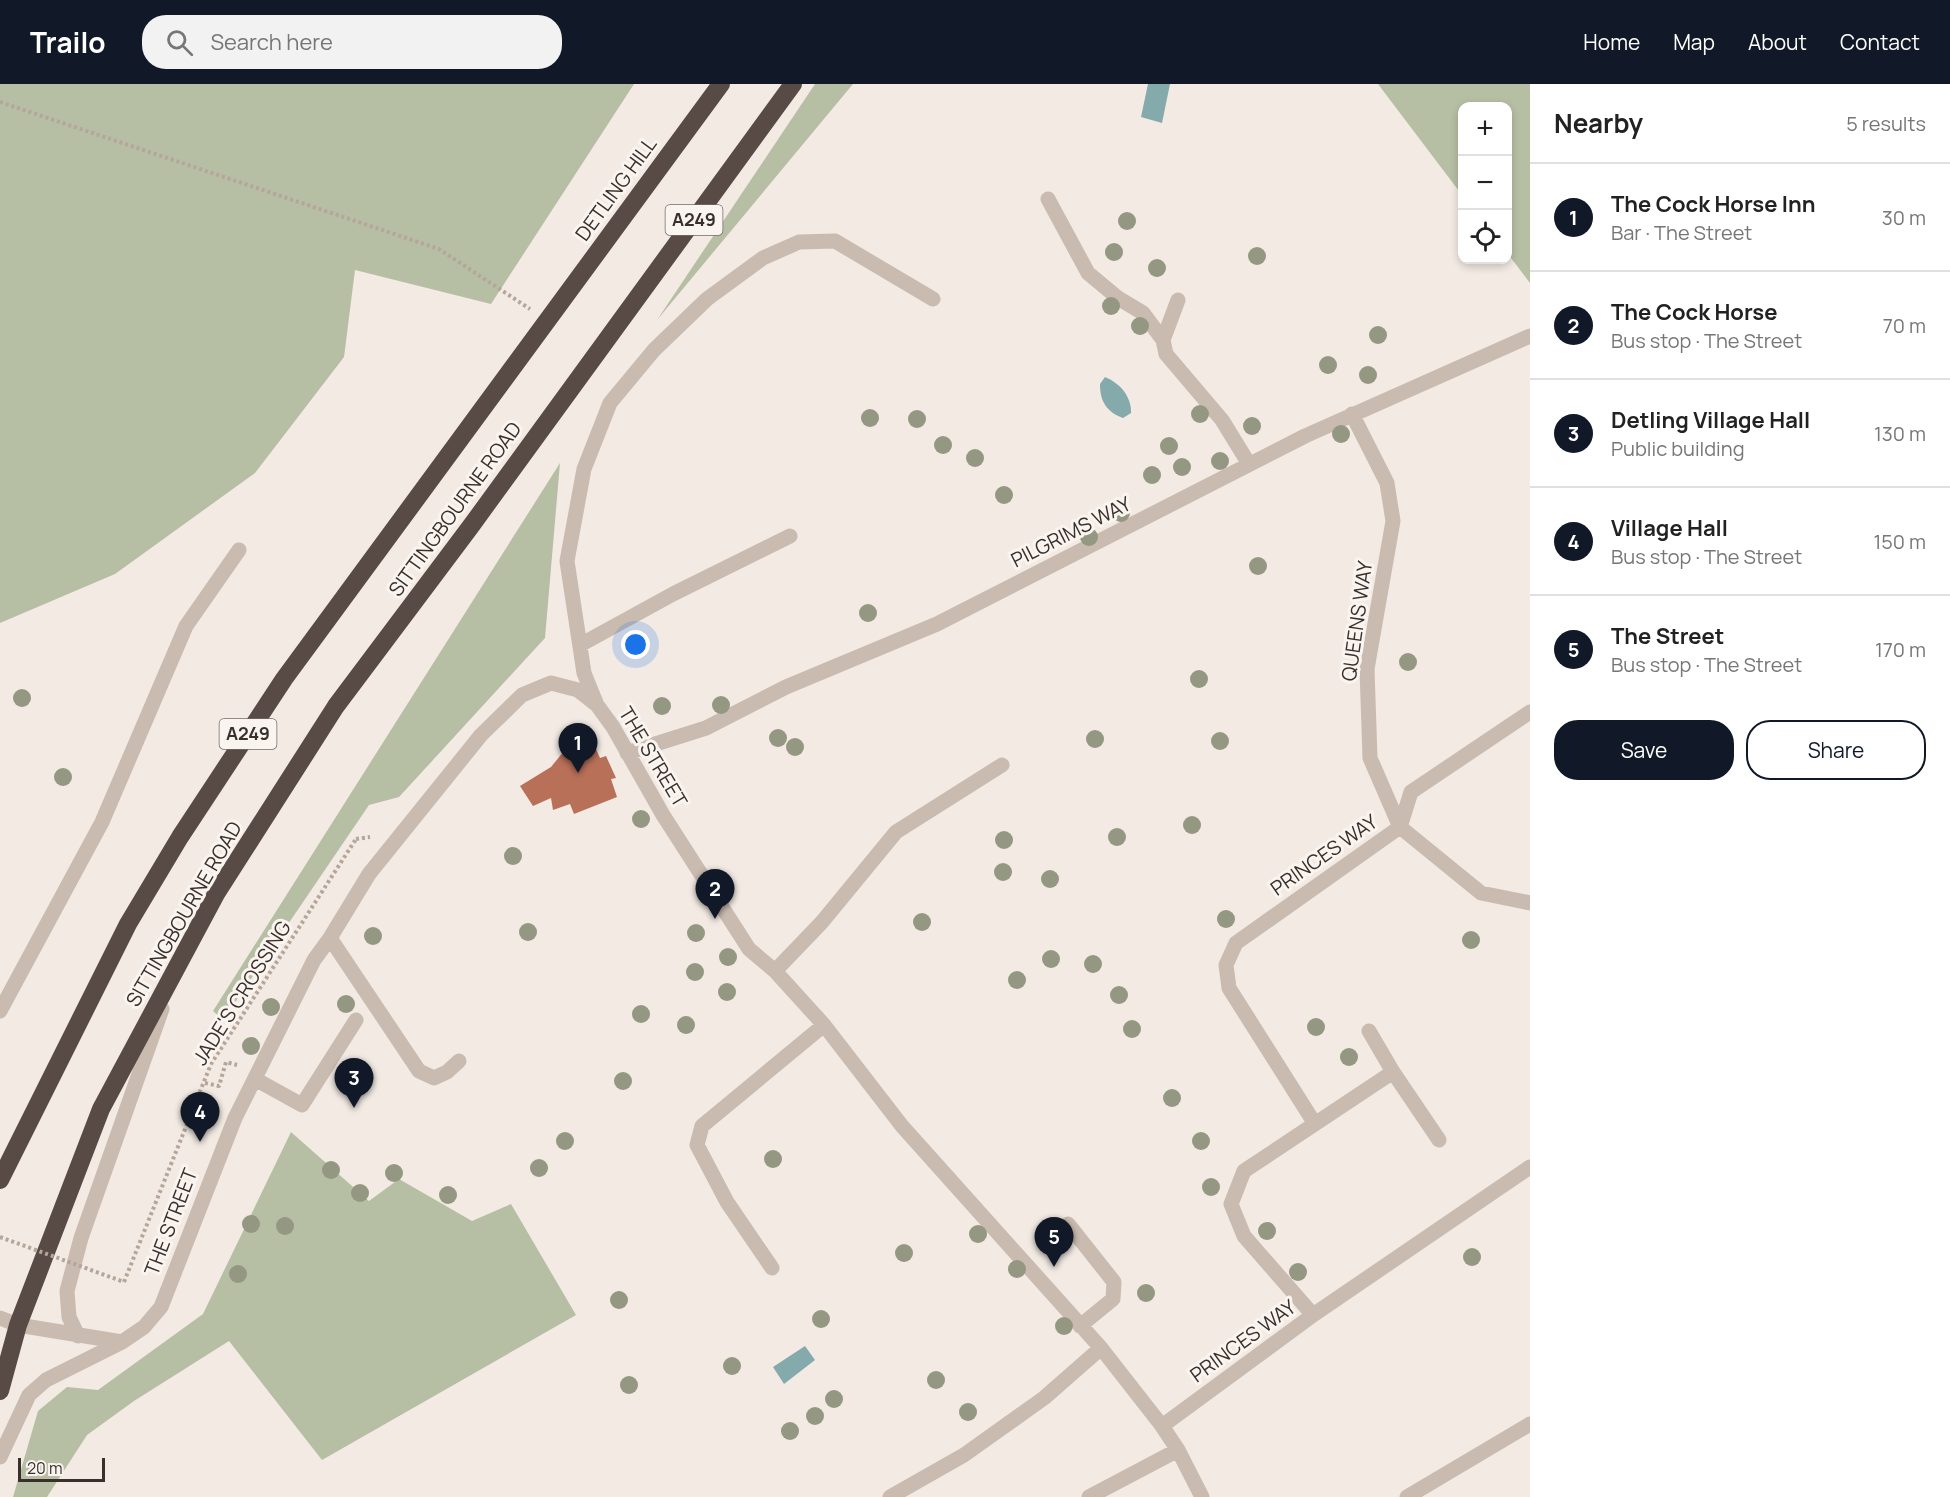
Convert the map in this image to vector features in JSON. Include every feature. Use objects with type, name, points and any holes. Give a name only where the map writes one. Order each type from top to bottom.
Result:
[{"type":"highway","name":"DETLING HILL","points":[[547,322],[721,84]]},
{"type":"highway","name":"SITTINGBOURNE ROAD","points":[[0,1391],[18,1325],[101,1109],[216,894],[336,706],[793,84]]},
{"type":"highway","name":"SITTINGBOURNE ROAD","points":[[0,1180],[128,924],[180,837],[284,678],[547,322]]},
{"type":"street","points":[[1048,199],[1088,273],[1118,298],[1143,313],[1163,340],[1166,354],[1222,420],[1249,464]]},
{"type":"street","points":[[597,705],[584,673],[567,561],[584,469],[609,403],[654,350],[707,299],[763,258],[799,242],[835,241],[933,299]]},
{"type":"street","points":[[1163,340],[1178,300]]},
{"type":"street","name":"PILGRIMS WAY","points":[[627,753],[706,728],[786,687],[938,624],[1249,464],[1352,414],[1530,336]]},
{"type":"street","name":"QUEENS WAY","points":[[1352,414],[1387,483],[1393,521],[1367,669],[1370,758],[1400,827],[1481,893],[1530,903]]},
{"type":"street","points":[[580,645],[673,594],[790,536]]},
{"type":"street","points":[[0,1011],[102,822],[186,626],[239,550]]},
{"type":"street","name":"THE STREET","points":[[0,1457],[29,1395],[46,1380],[122,1342],[144,1327],[161,1307],[235,1118],[314,960],[369,874],[481,735],[522,695],[551,683],[578,690],[597,705],[613,727],[700,873],[749,949],[775,971],[824,1025],[902,1126],[1101,1348],[1162,1426],[1178,1450],[1202,1497]]},
{"type":"street","points":[[1400,827],[1411,792],[1530,712]]},
{"type":"street","points":[[775,971],[822,922],[896,832],[1002,765]]},
{"type":"street","name":"PRINCES WAY","points":[[1315,1124],[1229,988],[1226,965],[1236,943],[1400,827]]},
{"type":"street","points":[[330,938],[419,1071],[434,1078],[447,1072],[459,1061]]},
{"type":"street","points":[[78,1336],[69,1317],[67,1291],[81,1238],[174,973]]},
{"type":"street","points":[[255,1079],[302,1105],[356,1020]]},
{"type":"street","points":[[772,1268],[727,1202],[698,1145],[702,1126],[824,1025]]},
{"type":"street","points":[[1369,1031],[1393,1072],[1439,1140]]},
{"type":"street","name":"PRINCES WAY","points":[[1162,1426],[1313,1315],[1244,1236],[1231,1204],[1244,1171],[1393,1072]]},
{"type":"street","points":[[1313,1315],[1530,1167]]},
{"type":"street","points":[[1068,1224],[1114,1282],[1113,1299],[1080,1326]]},
{"type":"street","points":[[0,1318],[18,1325],[122,1342]]},
{"type":"street","points":[[890,1497],[964,1455],[1044,1398],[1101,1348]]},
{"type":"street","points":[[1407,1497],[1530,1424]]},
{"type":"street","points":[[1089,1497],[1178,1450]]},
{"type":"path","points":[[0,102],[439,249],[547,322]]},
{"type":"path","name":"JADE'S CROSSING","points":[[0,1237],[124,1282],[211,1064],[356,839]]},
{"type":"path","points":[[205,1083],[219,1086]]},
{"type":"green space","points":[[0,84],[634,84],[491,304],[355,270],[344,357],[255,473],[115,574],[0,623]]},
{"type":"green space","points":[[815,84],[853,84],[657,320]]},
{"type":"green space","points":[[1378,84],[1530,84],[1530,283],[1512,259],[1512,102],[1458,102],[1458,190]]},
{"type":"green space","points":[[560,463],[545,638],[399,797],[369,805],[223,1020],[213,1011]]},
{"type":"green space","points":[[291,1132],[369,1201],[399,1179],[472,1221],[511,1204],[576,1315],[322,1460],[229,1341],[134,1401],[87,1435],[47,1497],[13,1497],[38,1411],[67,1387],[98,1390],[203,1314]]},
{"type":"water","points":[[1148,84],[1170,84],[1162,123],[1141,117]]},
{"type":"water","points":[[1105,377],[1116,383],[1127,396],[1131,413],[1123,418],[1105,406],[1100,384]]},
{"type":"water","points":[[805,1346],[815,1360],[784,1384],[773,1367]]},
{"type":"building","points":[[592,740],[600,758],[606,756],[616,778],[611,779],[617,797],[574,814],[570,804],[553,810],[551,798],[533,806],[520,786],[551,767],[564,751]]},
{"type":"place","name":"The Cock Horse Inn","points":[[578,773]]},
{"type":"place","name":"The Cock Horse","points":[[715,919]]},
{"type":"place","name":"Detling Village Hall","points":[[354,1108]]},
{"type":"place","name":"Village Hall","points":[[200,1142]]},
{"type":"place","name":"The Street","points":[[1054,1267]]}]
